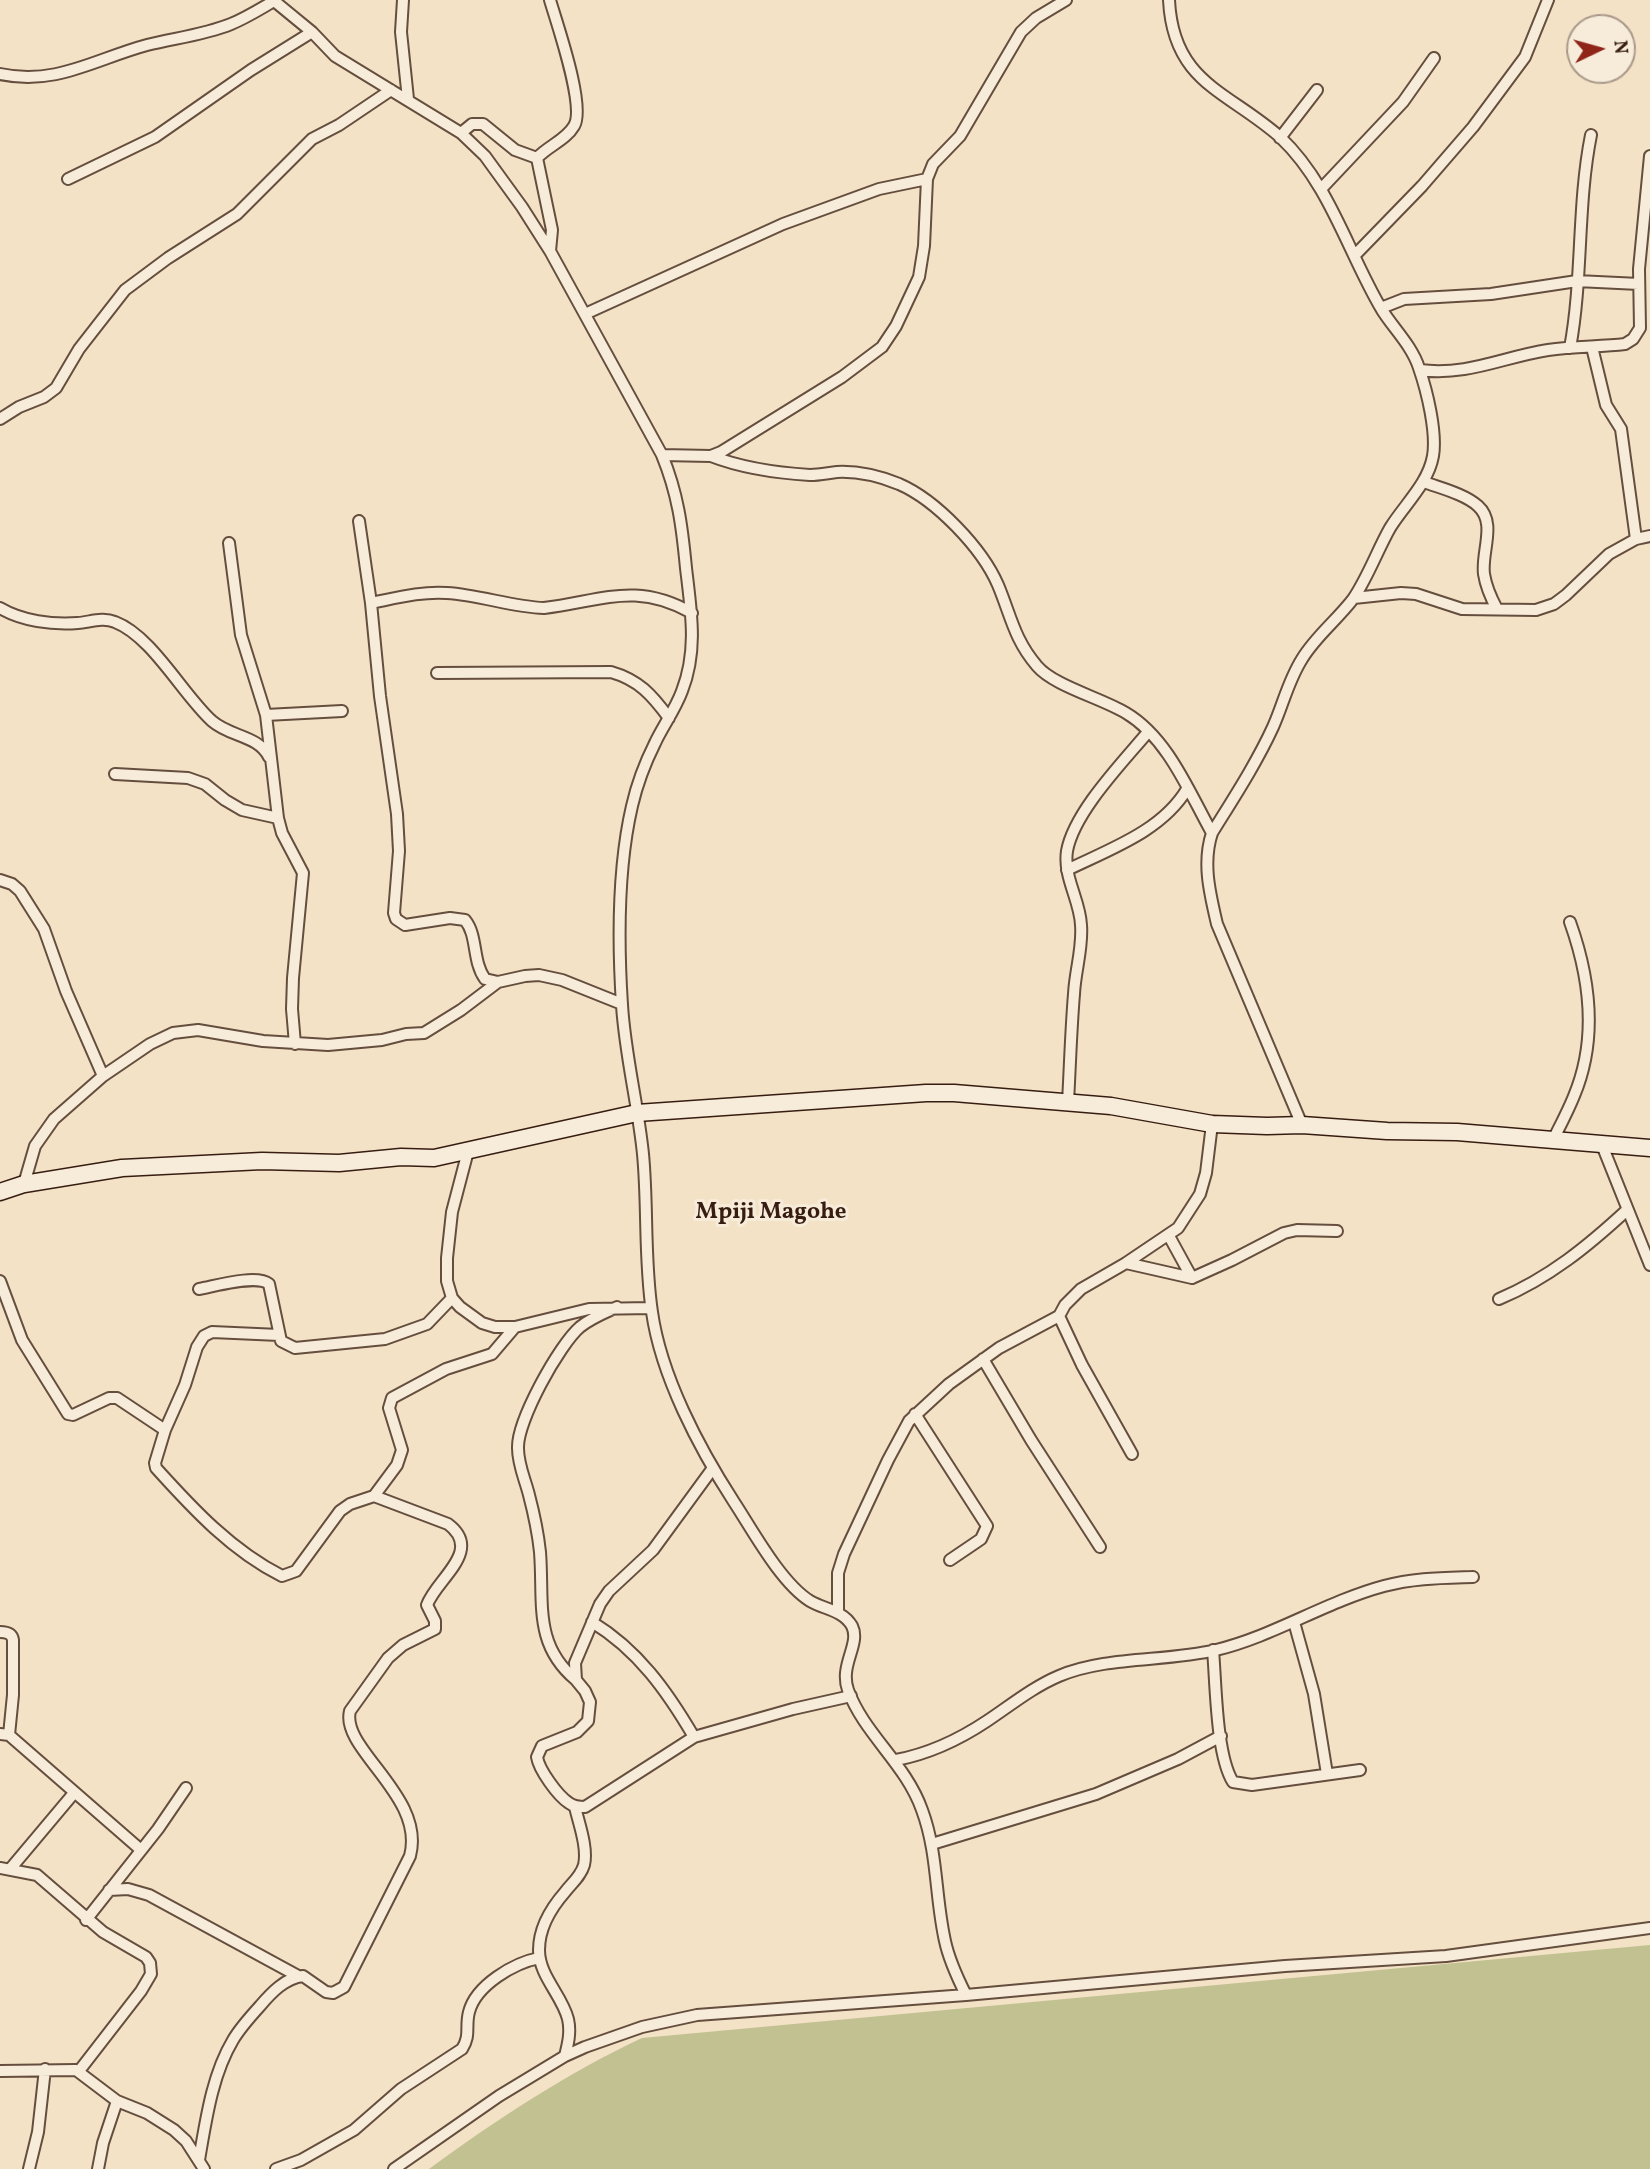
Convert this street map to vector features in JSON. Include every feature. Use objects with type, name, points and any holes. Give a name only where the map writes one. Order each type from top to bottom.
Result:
[{"type":"street","points":[[403,0],[401,32],[408,99]]},
{"type":"street","points":[[537,158],[576,124],[577,112],[572,76],[550,0]]},
{"type":"street","points":[[711,456],[842,377],[883,347],[919,277],[924,246],[928,178],[933,164],[960,136],[1021,32],[1036,18],[1066,0]]},
{"type":"street","points":[[1169,0],[1171,23],[1181,52],[1192,70],[1214,90],[1280,138],[1321,189],[1381,308],[1414,356],[1420,370],[1435,444],[1424,482],[1390,530],[1354,598],[1303,656],[1258,756],[1212,833],[1208,845],[1206,863],[1209,890],[1217,925],[1302,1125]]},
{"type":"street","points":[[1355,255],[1422,186],[1473,127],[1525,57],[1548,0]]},
{"type":"street","points":[[0,74],[52,76],[75,71],[146,46],[231,24],[274,1],[335,56],[461,133],[500,174],[551,251],[662,455],[678,498],[692,613],[693,644],[681,694],[642,769],[627,829],[622,888],[622,1004],[647,1199],[654,1327],[670,1379],[713,1468],[760,1541],[795,1589],[812,1602],[838,1612],[848,1620],[855,1635],[845,1673],[846,1684],[871,1729],[914,1789],[923,1811],[932,1844],[944,1937],[954,1971],[966,1995]]},
{"type":"street","points":[[68,179],[155,137],[261,63],[312,33]]},
{"type":"street","points":[[1321,189],[1394,113],[1434,58]]},
{"type":"street","points":[[0,419],[56,388],[79,349],[125,290],[168,258],[237,214],[312,139],[339,125],[391,90]]},
{"type":"street","points":[[1280,138],[1317,90]]},
{"type":"street","points":[[461,133],[471,124],[483,124],[515,150],[537,158]]},
{"type":"street","points":[[1570,348],[1575,321],[1583,184],[1591,135]]},
{"type":"street","points":[[1420,370],[1440,372],[1477,368],[1529,354],[1625,344],[1633,339],[1645,312],[1639,284],[1650,156]]},
{"type":"street","points":[[537,158],[552,230],[551,251]]},
{"type":"street","points":[[585,313],[783,224],[880,189],[928,178]]},
{"type":"street","points":[[1381,308],[1404,299],[1491,294],[1577,281],[1639,284]]},
{"type":"street","points":[[1592,347],[1603,398],[1618,422],[1623,440],[1636,539]]},
{"type":"street","points":[[662,455],[711,456],[755,468],[783,472],[869,474],[910,491],[927,502],[953,525],[987,565],[1005,602],[1014,633],[1040,669],[1052,679],[1128,713],[1148,732],[1170,759],[1212,833]]},
{"type":"street","points":[[1424,482],[1466,499],[1486,515],[1488,531],[1483,572],[1497,610]]},
{"type":"street","points":[[359,521],[397,814],[399,851],[394,913],[396,919],[405,925],[459,917],[464,919],[469,925],[475,957],[485,979],[498,982],[539,975],[562,979],[622,1004]]},
{"type":"street","points":[[1354,598],[1401,593],[1416,594],[1462,609],[1536,610],[1554,604],[1609,554],[1636,539],[1650,536]]},
{"type":"street","points":[[229,543],[241,635],[266,715],[278,818],[282,833],[303,873],[302,908],[293,966],[292,1009],[296,1044]]},
{"type":"street","points":[[371,603],[413,595],[444,593],[544,608],[638,594],[665,599],[692,613]]},
{"type":"street","points":[[0,608],[11,615],[56,623],[114,621],[154,653],[213,722],[228,733],[262,746],[272,766]]},
{"type":"street","points":[[437,673],[611,672],[627,677],[646,689],[669,718]]},
{"type":"street","points":[[266,715],[342,711]]},
{"type":"street","points":[[1068,1102],[1074,992],[1082,926],[1067,870],[1067,850],[1076,826],[1110,777],[1148,732]]},
{"type":"street","points":[[115,774],[188,778],[205,784],[242,810],[278,818]]},
{"type":"street","points":[[1067,870],[1160,820],[1178,804],[1187,789]]},
{"type":"street","points":[[0,880],[12,884],[20,891],[44,929],[66,990],[103,1076]]},
{"type":"street","points":[[1553,1140],[1575,1095],[1585,1058],[1588,1022],[1586,971],[1570,922]]},
{"type":"street","points":[[44,929],[58,932]]},
{"type":"street","points":[[9,1191],[40,1136],[54,1119],[103,1076],[150,1044],[173,1033],[212,1032],[296,1044],[357,1044],[424,1033],[498,982]]},
{"type":"street","points":[[9,1191],[122,1168],[262,1161],[339,1163],[401,1157],[434,1158],[637,1113],[926,1093],[1068,1102],[1212,1124],[1457,1132],[1650,1148]]},
{"type":"street","points":[[838,1612],[838,1573],[844,1554],[898,1439],[915,1414],[942,1390],[999,1348],[1059,1316],[1065,1305],[1081,1289],[1170,1236],[1189,1214],[1200,1194],[1206,1173],[1212,1124]]},
{"type":"street","points":[[1602,1145],[1650,1265]]},
{"type":"street","points":[[468,1151],[449,1231],[447,1281],[452,1298],[460,1307],[482,1323],[495,1327],[516,1326],[589,1309],[651,1308]]},
{"type":"street","points":[[1499,1298],[1521,1290],[1559,1268],[1627,1210]]},
{"type":"street","points":[[1126,1263],[1192,1278],[1284,1233],[1297,1230],[1337,1231]]},
{"type":"street","points":[[1170,1236],[1192,1278]]},
{"type":"street","points":[[0,1281],[22,1340],[68,1414],[74,1415],[110,1398],[117,1398],[165,1430]]},
{"type":"street","points":[[199,1289],[246,1281],[265,1281],[269,1284],[279,1335],[287,1346],[295,1348],[385,1339],[427,1324],[452,1298]]},
{"type":"street","points":[[617,1307],[588,1321],[565,1343],[527,1411],[519,1432],[519,1466],[531,1504],[540,1551],[544,1625],[554,1657],[585,1691],[590,1702],[588,1721],[577,1732],[542,1746],[537,1757],[542,1771],[568,1803],[575,1807],[585,1807],[694,1737],[851,1696]]},
{"type":"street","points":[[1059,1316],[1082,1365],[1132,1454]]},
{"type":"street","points":[[279,1335],[211,1332],[204,1336],[197,1347],[185,1385],[165,1430],[156,1456],[156,1468],[188,1504],[225,1539],[282,1576],[296,1571],[340,1511],[350,1504],[374,1496],[397,1465],[402,1450],[390,1408],[392,1398],[446,1369],[492,1354],[516,1326]]},
{"type":"street","points":[[983,1359],[1100,1547]]},
{"type":"street","points":[[915,1414],[986,1526],[981,1539],[950,1560]]},
{"type":"street","points":[[576,1680],[578,1653],[608,1591],[653,1550],[713,1468]]},
{"type":"street","points":[[109,1890],[128,1889],[149,1895],[298,1976],[310,1979],[326,1992],[333,1993],[344,1987],[414,1844],[411,1824],[398,1799],[356,1739],[348,1719],[350,1711],[388,1658],[403,1645],[435,1629],[435,1621],[427,1605],[433,1591],[455,1566],[461,1540],[458,1531],[448,1524],[374,1496]]},
{"type":"street","points":[[895,1760],[910,1758],[939,1747],[984,1723],[1042,1683],[1063,1674],[1104,1665],[1213,1650],[1259,1637],[1352,1597],[1392,1584],[1424,1577],[1473,1577]]},
{"type":"street","points":[[592,1622],[614,1635],[650,1671],[694,1737]]},
{"type":"street","points":[[1294,1622],[1314,1694],[1327,1774]]},
{"type":"street","points":[[0,1632],[9,1634],[13,1640],[13,1695],[4,1735],[141,1850]]},
{"type":"street","points":[[1213,1650],[1221,1736],[1229,1775],[1233,1782],[1252,1785],[1360,1770]]},
{"type":"street","points":[[932,1844],[1096,1794],[1178,1759],[1221,1736]]},
{"type":"street","points":[[86,1920],[186,1788]]},
{"type":"street","points":[[5,1868],[74,1793]]},
{"type":"street","points":[[565,2056],[569,2021],[539,1958],[541,1934],[550,1911],[577,1879],[584,1866],[585,1855],[575,1807]]},
{"type":"street","points":[[5,1868],[37,1875],[86,1920],[146,1957],[151,1966],[151,1974],[141,1991],[79,2071]]},
{"type":"street","points":[[394,2169],[499,2096],[565,2056],[642,2027],[697,2015],[966,1995],[1248,1969],[1446,1956],[1650,1927]]},
{"type":"street","points":[[276,2169],[301,2160],[354,2130],[401,2089],[462,2049],[468,2040],[468,2014],[472,2003],[508,1968],[539,1958]]},
{"type":"street","points":[[201,2164],[215,2084],[232,2041],[268,1996],[298,1976]]},
{"type":"street","points":[[29,2169],[38,2132],[45,2069]]},
{"type":"street","points":[[0,2071],[79,2071],[117,2101],[147,2113],[174,2130],[186,2141],[201,2164]]},
{"type":"street","points":[[98,2169],[103,2143],[117,2101]]},
{"type":"shaded area","points":[[1650,1945],[1650,2169],[429,2169],[532,2098],[642,2038]]},
{"type":"district","name":"Mpiji Magohe","points":[[771,1214]]}]
